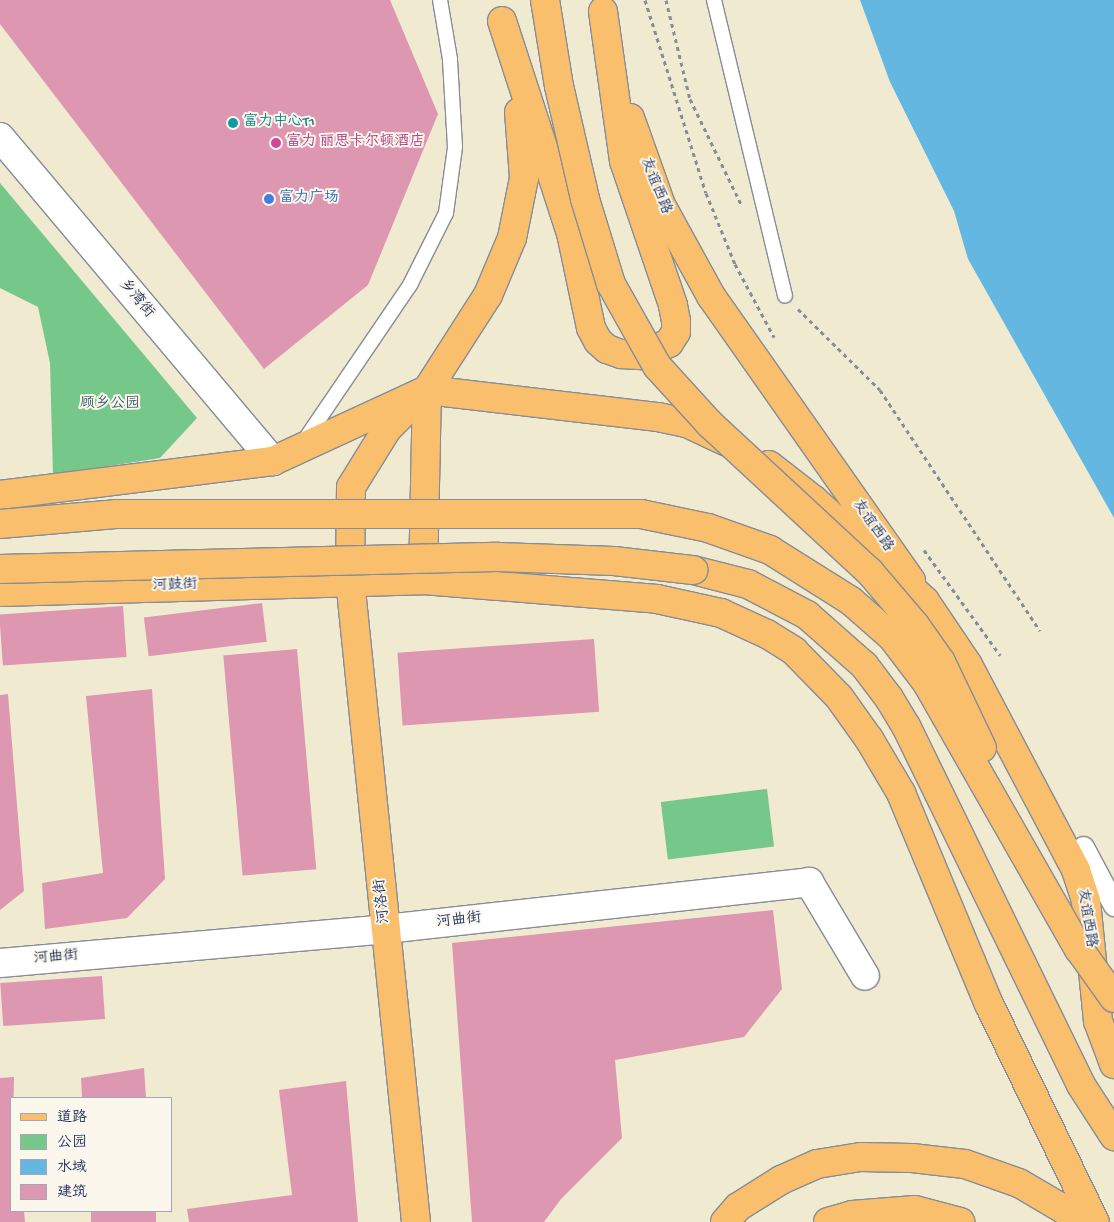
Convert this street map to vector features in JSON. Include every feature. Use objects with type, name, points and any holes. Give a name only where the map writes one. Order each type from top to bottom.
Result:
[{"type":"main road","points":[[545,0],[561,96],[588,208],[611,284],[657,366],[710,424],[869,571],[915,625],[956,690],[1042,884]]},
{"type":"main road","points":[[500,10],[571,233],[591,328],[598,341],[607,349],[621,354],[644,355],[669,343],[676,332],[676,321],[670,296],[624,161],[602,5]]},
{"type":"main road","name":"友谊西路","points":[[602,5],[636,139],[662,205],[684,252],[711,296],[968,665],[1076,870],[1086,901],[1098,1021],[1114,1064]]},
{"type":"main road","points":[[423,580],[427,390],[488,295],[512,238],[520,203],[524,146],[500,10]]},
{"type":"main road","points":[[0,495],[285,456],[427,390],[635,413],[687,423],[784,475],[925,601]]},
{"type":"main road","name":"河洛街","points":[[416,1222],[350,580],[351,487],[387,429],[427,390]]},
{"type":"main road","points":[[0,524],[116,514],[632,514],[679,520],[738,538],[801,567],[851,601],[892,637],[927,683],[1079,949],[1114,998]]},
{"type":"main road","points":[[0,569],[564,558],[693,570],[748,584],[780,598],[836,638],[864,665],[889,698],[906,726],[1082,1085],[1114,1136]]},
{"type":"main road","name":"河鼓街","points":[[0,592],[350,580],[423,580],[602,594],[692,606],[745,622],[768,634],[818,672],[869,739],[901,793],[989,1004],[1094,1222]]},
{"type":"main road","points":[[724,1222],[738,1207],[782,1180],[817,1164],[860,1157],[912,1158],[966,1164],[1019,1182],[1064,1210],[1077,1222]]},
{"type":"main road","points":[[828,1222],[852,1215],[915,1210],[960,1222]]},
{"type":"street","name":"乡湾街","points":[[0,137],[285,456]]},
{"type":"street","points":[[1083,847],[1114,905]]},
{"type":"street","name":"河曲街","points":[[0,963],[386,929],[808,882],[865,976]]},
{"type":"lane","points":[[285,456],[410,285],[446,212],[454,147],[450,59],[440,0]]},
{"type":"lane","points":[[714,0],[785,296]]},
{"type":"path","points":[[645,0],[706,193],[735,264],[779,346]]},
{"type":"path","points":[[666,0],[690,99],[746,215]]},
{"type":"path","points":[[785,296],[880,390],[1040,631]]},
{"type":"path","points":[[920,545],[1000,655]]},
{"type":"green space","name":"顾乡公园","points":[[0,183],[197,418],[160,458],[53,475],[50,363],[38,307],[0,288]]},
{"type":"green space","points":[[767,789],[774,847],[668,860],[661,802]]},
{"type":"water","points":[[860,0],[1114,0],[1114,518],[968,259],[954,211],[890,82]]},
{"type":"building","name":"富力广场","points":[[0,0],[390,0],[438,114],[368,285],[264,369],[0,24]]},
{"type":"building","points":[[262,603],[267,642],[149,656],[144,618]]},
{"type":"building","points":[[123,606],[127,657],[3,666],[0,615]]},
{"type":"building","points":[[594,639],[599,712],[403,726],[397,653]]},
{"type":"building","points":[[297,649],[316,869],[243,876],[223,655]]},
{"type":"building","points":[[152,689],[165,879],[127,918],[45,929],[42,883],[103,873],[86,696]]},
{"type":"building","points":[[8,694],[24,891],[0,910],[0,695]]},
{"type":"building","points":[[773,910],[782,989],[744,1037],[615,1060],[622,1138],[561,1199],[544,1222],[472,1222],[452,943]]},
{"type":"building","points":[[102,976],[105,1019],[3,1026],[0,983]]},
{"type":"building","points":[[144,1068],[146,1097],[82,1097],[81,1078]]},
{"type":"building","points":[[14,1077],[14,1097],[10,1097],[10,1212],[24,1212],[25,1222],[0,1222],[0,1078]]},
{"type":"building","points":[[346,1081],[358,1222],[189,1222],[187,1209],[292,1195],[279,1090]]},
{"type":"building","points":[[91,1212],[156,1212],[156,1222],[91,1222]]},
{"type":"place","name":"富力中心T1","points":[[233,123]]},
{"type":"place","name":"富力 丽思卡尔顿酒店","points":[[276,143]]},
{"type":"place","name":"富力广场","points":[[269,199]]}]
